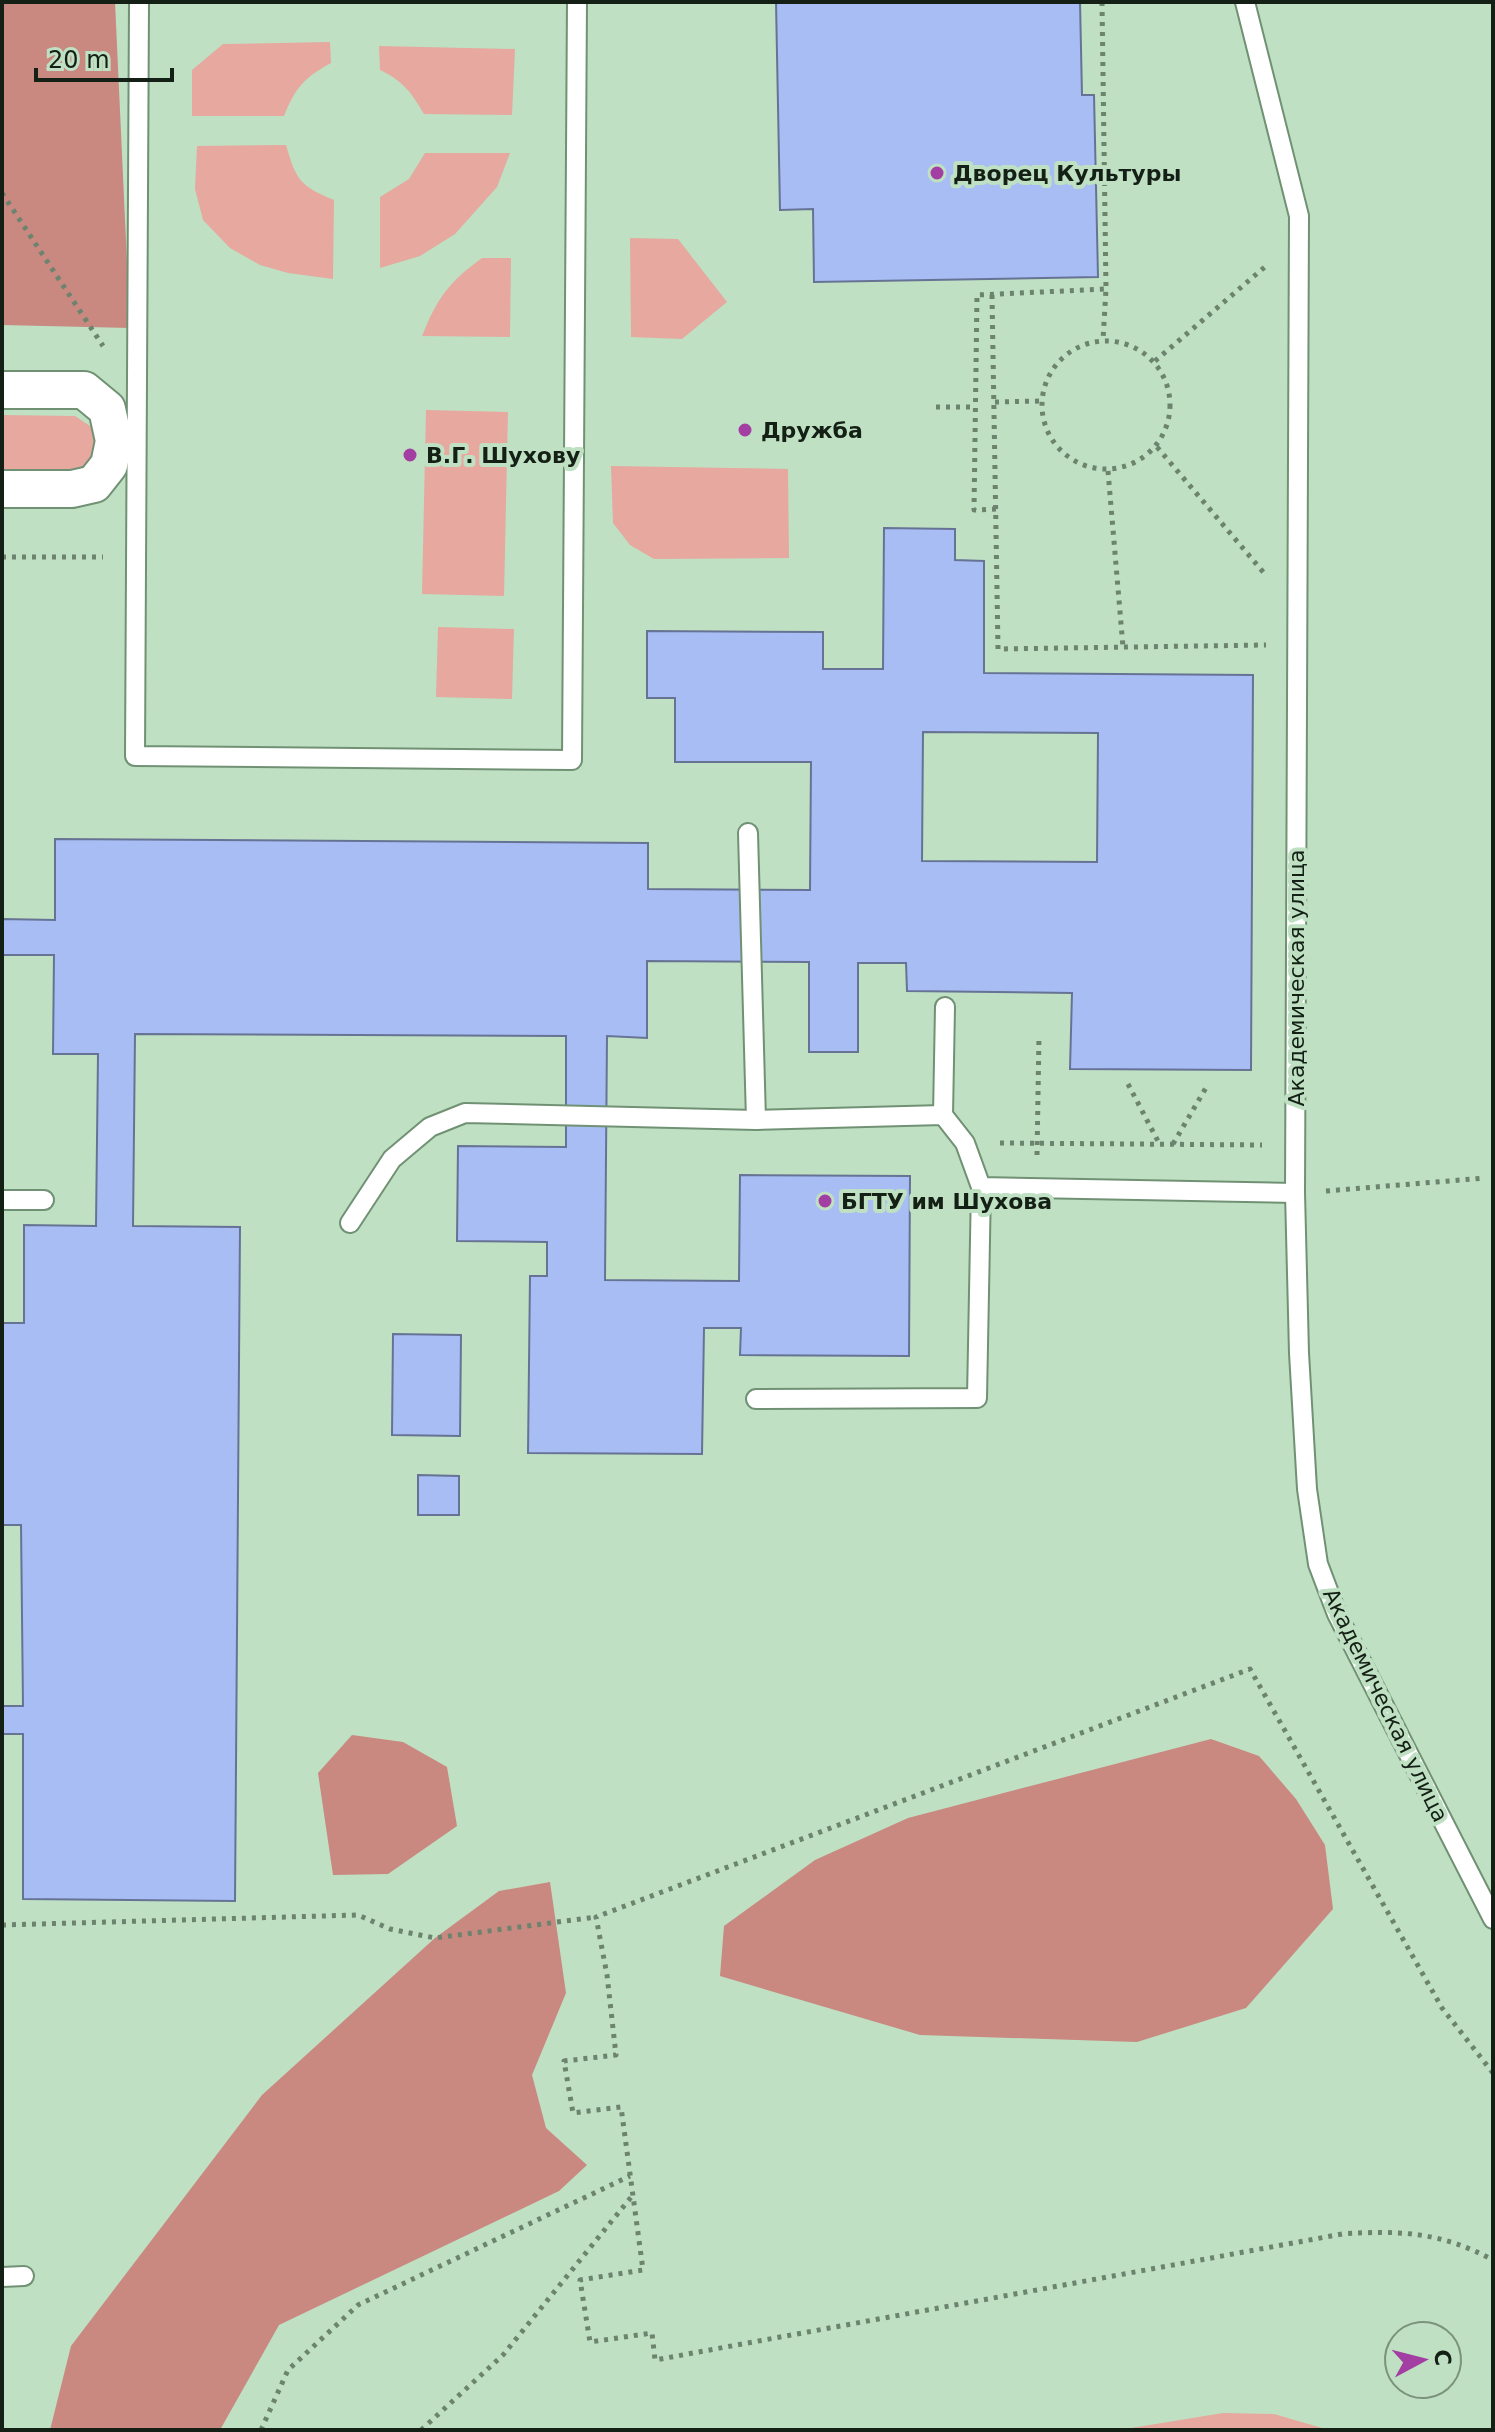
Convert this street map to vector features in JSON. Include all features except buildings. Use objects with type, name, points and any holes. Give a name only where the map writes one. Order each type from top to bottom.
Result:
[{"type":"street","points":[[2,390],[84,390],[107,409],[114,441],[109,465],[94,484],[72,489],[2,489]]},
{"type":"lane","points":[[139,2],[135,756],[572,760],[577,2]]},
{"type":"lane","name":"Академическая улица","points":[[1245,2],[1299,216],[1295,1193],[1306,1474],[1318,1564],[1337,1614],[1493,1919]]},
{"type":"lane","points":[[748,833],[756,1120]]},
{"type":"lane","points":[[756,1399],[977,1398],[981,1187],[965,1143],[943,1115],[945,1007]]},
{"type":"lane","points":[[350,1223],[392,1159],[430,1127],[465,1113],[756,1120],[943,1115]]},
{"type":"lane","points":[[981,1187],[1295,1193]]},
{"type":"lane","points":[[2,1200],[44,1200]]},
{"type":"lane","points":[[2,2277],[24,2276]]},
{"type":"path","points":[[1102,2],[1106,289],[1103,340]]},
{"type":"path","points":[[2,193],[137,398]]},
{"type":"path","points":[[1155,361],[1268,264]]},
{"type":"path","points":[[996,509],[974,510],[977,295],[1106,289]]},
{"type":"path","points":[[992,295],[998,649],[1275,645]]},
{"type":"path","points":[[1103,340],[1131,344],[1155,361],[1172,403],[1157,447],[1135,464],[1108,471],[1082,466],[1059,450],[1045,428],[1042,401],[1047,378],[1061,359],[1080,345],[1103,340]]},
{"type":"path","points":[[995,402],[1042,401]]},
{"type":"path","points":[[936,407],[976,407]]},
{"type":"path","points":[[1157,447],[1265,574]]},
{"type":"path","points":[[1108,471],[1123,647]]},
{"type":"path","points":[[2,557],[136,557]]},
{"type":"path","points":[[1036,1188],[1039,1035]]},
{"type":"path","points":[[1128,1084],[1160,1145]]},
{"type":"path","points":[[1173,1145],[1207,1086]]},
{"type":"path","points":[[1295,1193],[1485,1178]]},
{"type":"path","points":[[2,1925],[358,1915],[390,1929],[435,1938],[596,1917],[1250,1669],[1442,2008],[1493,2073]]},
{"type":"path","points":[[596,1917],[607,1975],[616,2055],[564,2061],[573,2113],[621,2107],[643,2270],[580,2280],[590,2342],[652,2333],[655,2360],[1342,2234],[1387,2231],[1431,2236],[1493,2260]]},
{"type":"path","points":[[261,2430],[288,2370],[358,2305],[630,2176]]},
{"type":"path","points":[[421,2430],[503,2355],[632,2195]]},
{"type":"shaded area","points":[[2,2],[115,2],[130,328],[2,325]]},
{"type":"shaded area","points":[[330,42],[331,63],[302,84],[284,116],[192,116],[192,70],[223,44]]},
{"type":"shaded area","points":[[379,46],[515,49],[512,115],[424,114],[406,88],[380,70]]},
{"type":"shaded area","points":[[286,145],[301,180],[334,200],[333,279],[288,273],[260,265],[230,248],[203,220],[195,189],[197,146]]},
{"type":"shaded area","points":[[425,153],[510,153],[497,187],[455,234],[420,256],[380,268],[380,197],[409,179]]},
{"type":"shaded area","points":[[630,238],[678,239],[727,302],[682,339],[631,337]]},
{"type":"shaded area","points":[[482,258],[511,258],[510,337],[422,336],[445,292]]},
{"type":"shaded area","points":[[426,410],[508,412],[504,596],[422,594]]},
{"type":"shaded area","points":[[2,415],[75,416],[93,428],[97,449],[91,466],[78,477],[2,476]]},
{"type":"shaded area","points":[[611,466],[788,469],[789,558],[654,559],[630,545],[613,523]]},
{"type":"shaded area","points":[[438,627],[514,629],[512,699],[436,697]]},
{"type":"shaded area","points":[[352,1735],[403,1742],[447,1767],[457,1826],[388,1874],[333,1875],[318,1773]]},
{"type":"shaded area","points":[[1211,1739],[1259,1756],[1296,1799],[1325,1845],[1333,1909],[1246,2008],[1137,2042],[920,2035],[720,1976],[724,1926],[815,1860],[908,1818]]},
{"type":"shaded area","points":[[550,1882],[566,1993],[532,2075],[546,2128],[587,2165],[559,2191],[279,2325],[220,2430],[50,2430],[71,2346],[262,2095],[435,1938],[499,1891]]},
{"type":"shaded area","points":[[1223,2413],[1274,2414],[1329,2430],[1119,2430]]},
{"type":"place","name":"Дворец Культуры","points":[[937,173]]},
{"type":"place","name":"Дружба","points":[[745,430]]},
{"type":"place","name":"В.Г. Шухову","points":[[410,455]]},
{"type":"place","name":"БГТУ им Шухова","points":[[825,1201]]}]
